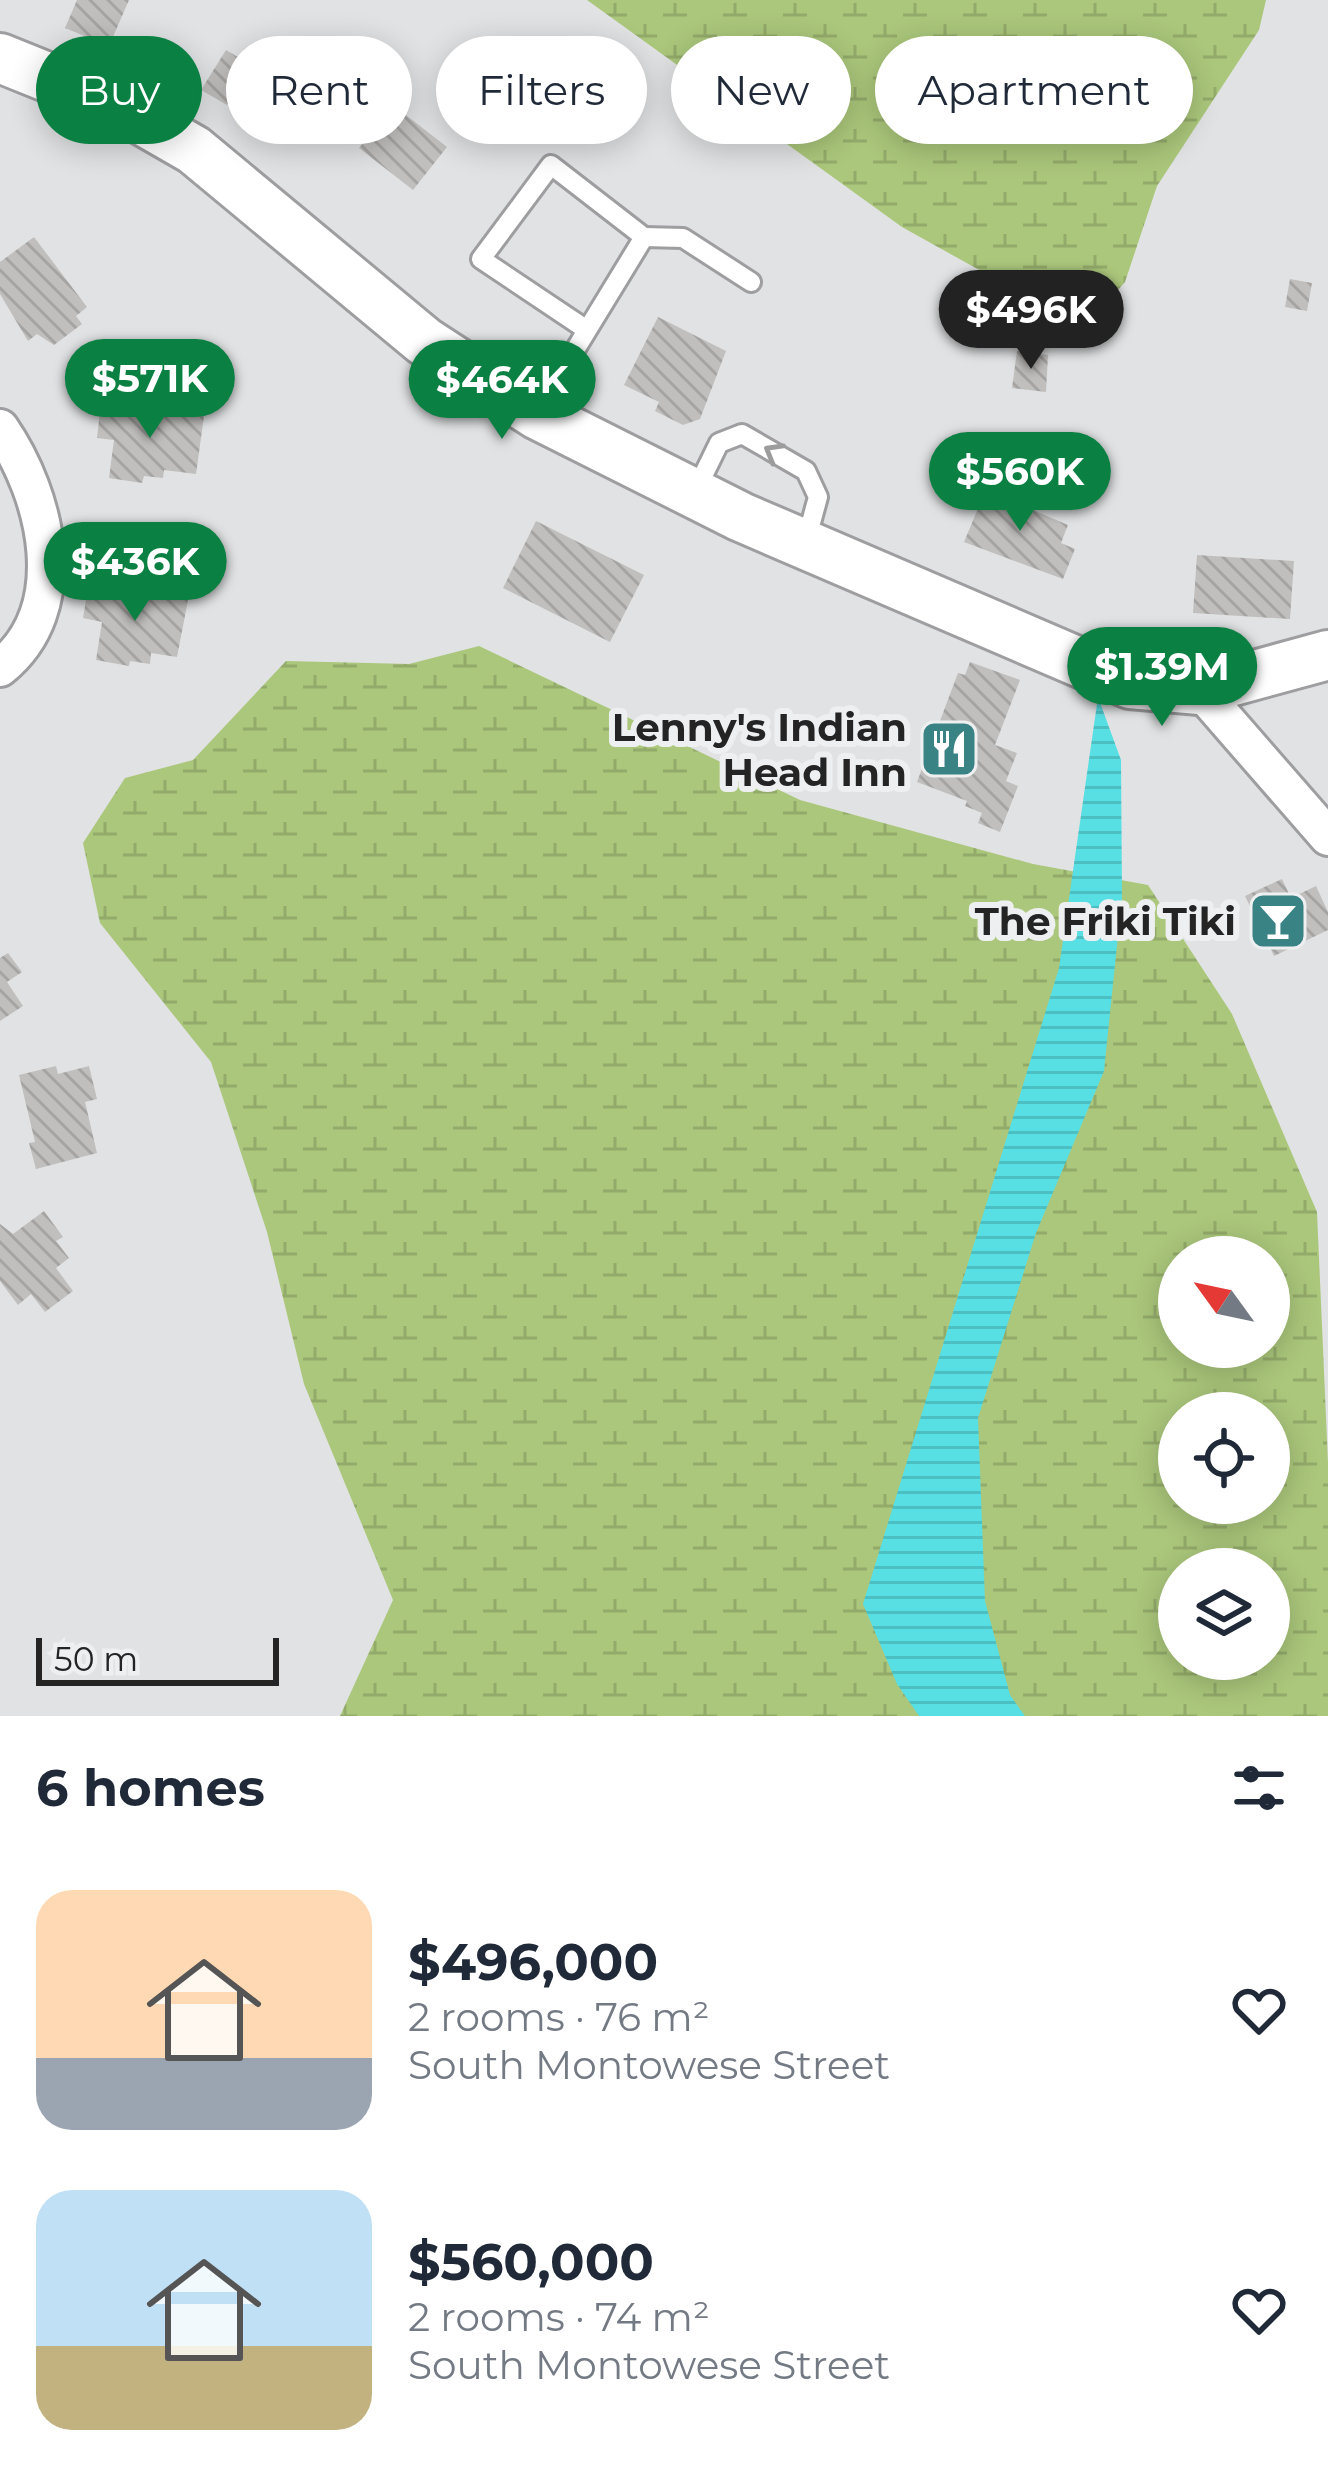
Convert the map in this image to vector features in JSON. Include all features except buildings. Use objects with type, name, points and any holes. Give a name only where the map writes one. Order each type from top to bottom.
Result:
[{"type":"main road","points":[[0,58],[114,104],[194,151],[424,341],[536,414],[805,546],[1108,676],[1200,690],[1328,655]]},
{"type":"street","points":[[0,428],[21,458],[47,559],[38,625],[0,668]]},
{"type":"street","points":[[1200,690],[1328,837]]},
{"type":"lane","points":[[587,330],[481,259],[550,164],[644,237],[683,238],[751,282]]},
{"type":"lane","points":[[536,414],[644,237]]},
{"type":"lane","points":[[694,494],[719,443],[742,434],[806,471],[818,497],[805,546]]},
{"type":"green space","points":[[587,0],[1266,0],[1259,30],[1193,131],[1193,36],[875,36],[875,144],[1184,144],[1157,186],[1125,282],[1095,316],[1053,311],[902,227],[787,144],[851,144],[851,36],[671,36],[671,61],[647,43],[647,36],[637,36]]},
{"type":"green space","points":[[479,646],[800,800],[1033,864],[1148,885],[1232,1014],[1317,1212],[1328,1463],[1328,1716],[340,1716],[393,1600],[304,1384],[267,1232],[211,1062],[100,923],[83,843],[125,778],[193,760],[286,661],[409,664]]},
{"type":"water","points":[[1098,697],[1121,760],[1122,897],[1104,1071],[1036,1233],[978,1418],[985,1601],[1010,1695],[1025,1716],[919,1716],[897,1684],[863,1604],[1059,968]]},
{"type":"place","name":"Lenny's Indian Head Inn","points":[[949,749]]},
{"type":"place","name":"The Friki Tiki","points":[[1278,921]]}]
